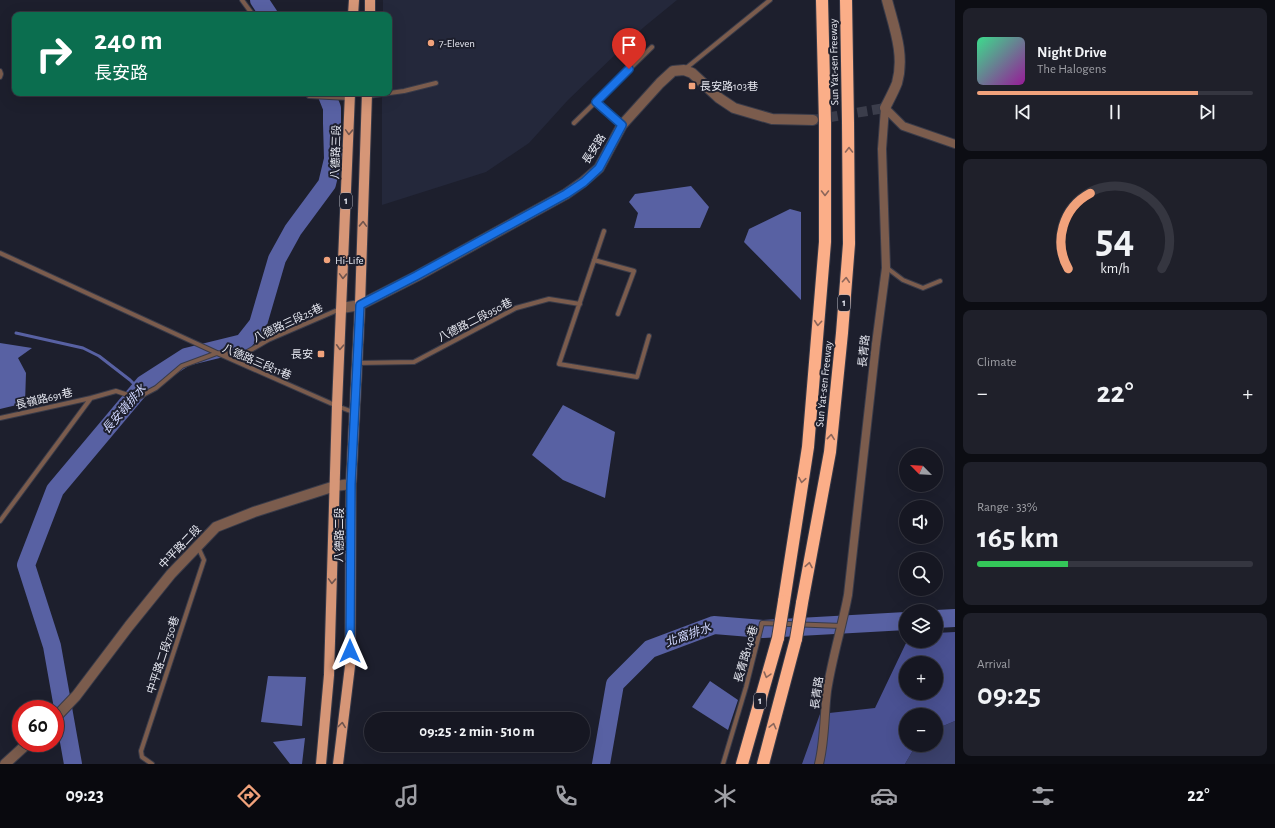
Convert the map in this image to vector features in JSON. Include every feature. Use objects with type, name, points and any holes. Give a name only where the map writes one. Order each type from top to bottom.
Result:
[{"type":"highway","name":"Sun Yat-sen Freeway","points":[[742,764],[778,638],[808,447],[824,242],[825,123],[822,0]]},
{"type":"highway","name":"Sun Yat-sen Freeway","points":[[763,764],[796,639],[830,452],[848,252],[846,0]]},
{"type":"main road","points":[[353,12],[354,0]]},
{"type":"main road","points":[[370,0],[370,12]]},
{"type":"main road","name":"八德路三段","points":[[342,308],[350,96]]},
{"type":"main road","name":"1","points":[[360,305],[367,96]]},
{"type":"main road","name":"八德路二段","points":[[338,764],[350,666],[351,484],[360,305]]},
{"type":"main road","name":"八德路二段","points":[[321,764],[329,675],[337,406],[342,308]]},
{"type":"street","points":[[887,0],[899,48],[900,66],[897,84],[885,108],[903,126],[955,144]]},
{"type":"street","points":[[684,70],[692,73],[719,98],[734,108],[772,119],[813,120]]},
{"type":"street","name":"長安路","points":[[342,308],[360,305],[416,276],[566,194],[584,182],[599,168],[622,125],[660,83],[673,71],[684,70]]},
{"type":"street","name":"長青路","points":[[819,764],[827,691],[848,595],[886,268],[882,149],[885,108]]},
{"type":"street","name":"中平路二段","points":[[64,709],[76,696],[171,574],[216,527],[254,512],[335,486],[351,484]]},
{"type":"street","points":[[5,764],[18,752]]},
{"type":"lane","points":[[242,0],[251,12]]},
{"type":"lane","points":[[684,70],[770,0]]},
{"type":"lane","points":[[574,123],[652,46]]},
{"type":"lane","points":[[0,71],[0,77]]},
{"type":"lane","points":[[392,92],[404,91],[436,83]]},
{"type":"lane","points":[[596,102],[622,125]]},
{"type":"lane","points":[[604,231],[559,364],[637,377],[649,336]]},
{"type":"lane","points":[[0,253],[217,353]]},
{"type":"lane","points":[[594,260],[634,271],[618,314]]},
{"type":"lane","points":[[886,268],[903,280],[923,288],[940,281]]},
{"type":"lane","name":"八德路二段950巷","points":[[356,363],[414,362],[516,308],[549,299],[580,304]]},
{"type":"lane","name":"八德路三段25巷","points":[[217,353],[244,354],[268,340],[342,308]]},
{"type":"lane","name":"八德路三段11巷","points":[[92,398],[116,391],[137,398],[156,388],[182,366],[217,353],[337,406],[354,412]]},
{"type":"lane","points":[[0,521],[92,398]]},
{"type":"lane","name":"長嶺路691巷","points":[[0,418],[92,398]]},
{"type":"lane","name":"中平路二段750巷","points":[[152,764],[142,757],[141,750],[204,560],[198,547]]},
{"type":"lane","name":"長青路140巷","points":[[723,764],[746,687],[762,623],[842,626]]},
{"type":"shaded area","points":[[383,0],[677,0],[644,27],[568,100],[529,143],[486,172],[382,205],[382,96],[392,96],[392,12],[383,12]]},
{"type":"shaded area","points":[[691,186],[709,207],[700,228],[634,228],[638,213],[629,202],[635,194]]},
{"type":"shaded area","points":[[790,209],[801,212],[801,300],[744,242],[749,229]]},
{"type":"shaded area","points":[[0,343],[32,348],[18,358],[26,373],[25,403],[0,409]]},
{"type":"shaded area","points":[[563,405],[615,432],[605,498],[563,480],[532,455]]},
{"type":"shaded area","points":[[955,632],[955,721],[943,726],[943,708],[899,708],[899,752],[912,752],[905,764],[802,764],[820,714],[875,708],[899,658],[899,700],[943,700],[943,656],[900,656],[904,648],[943,648],[943,633]]},
{"type":"shaded area","points":[[268,676],[306,677],[302,726],[261,722]]},
{"type":"shaded area","points":[[710,681],[738,700],[728,730],[692,707]]},
{"type":"shaded area","points":[[955,721],[955,764],[905,764],[912,752],[943,752],[943,726]]},
{"type":"shaded area","points":[[305,738],[302,764],[290,764],[273,742]]},
{"type":"waterway","name":"長安嶺排水","points":[[259,0],[267,12]]},
{"type":"waterway","name":"長安嶺排水","points":[[73,764],[52,646],[26,565],[55,490],[144,384],[186,357],[243,343],[258,324],[277,259],[293,230],[327,184],[333,159],[332,108],[327,96]]},
{"type":"waterway","points":[[16,333],[83,348],[99,356],[130,380],[145,395]]},
{"type":"waterway","name":"北窩排水","points":[[943,619],[955,618]]},
{"type":"waterway","name":"北窩排水","points":[[601,764],[615,684],[650,649],[714,625],[763,629],[899,621]]},
{"type":"tunnel","points":[[813,120],[885,108]]},
{"type":"place","name":"7-Eleven","points":[[431,43]]},
{"type":"place","name":"長安路103巷","points":[[692,86]]},
{"type":"place","name":"Hi-Life","points":[[327,260]]},
{"type":"place","name":"長安","points":[[321,354]]},
{"type":"route","points":[[350,651],[351,484],[360,305],[566,194],[584,182],[599,168],[622,125],[596,102],[629,69]]}]
